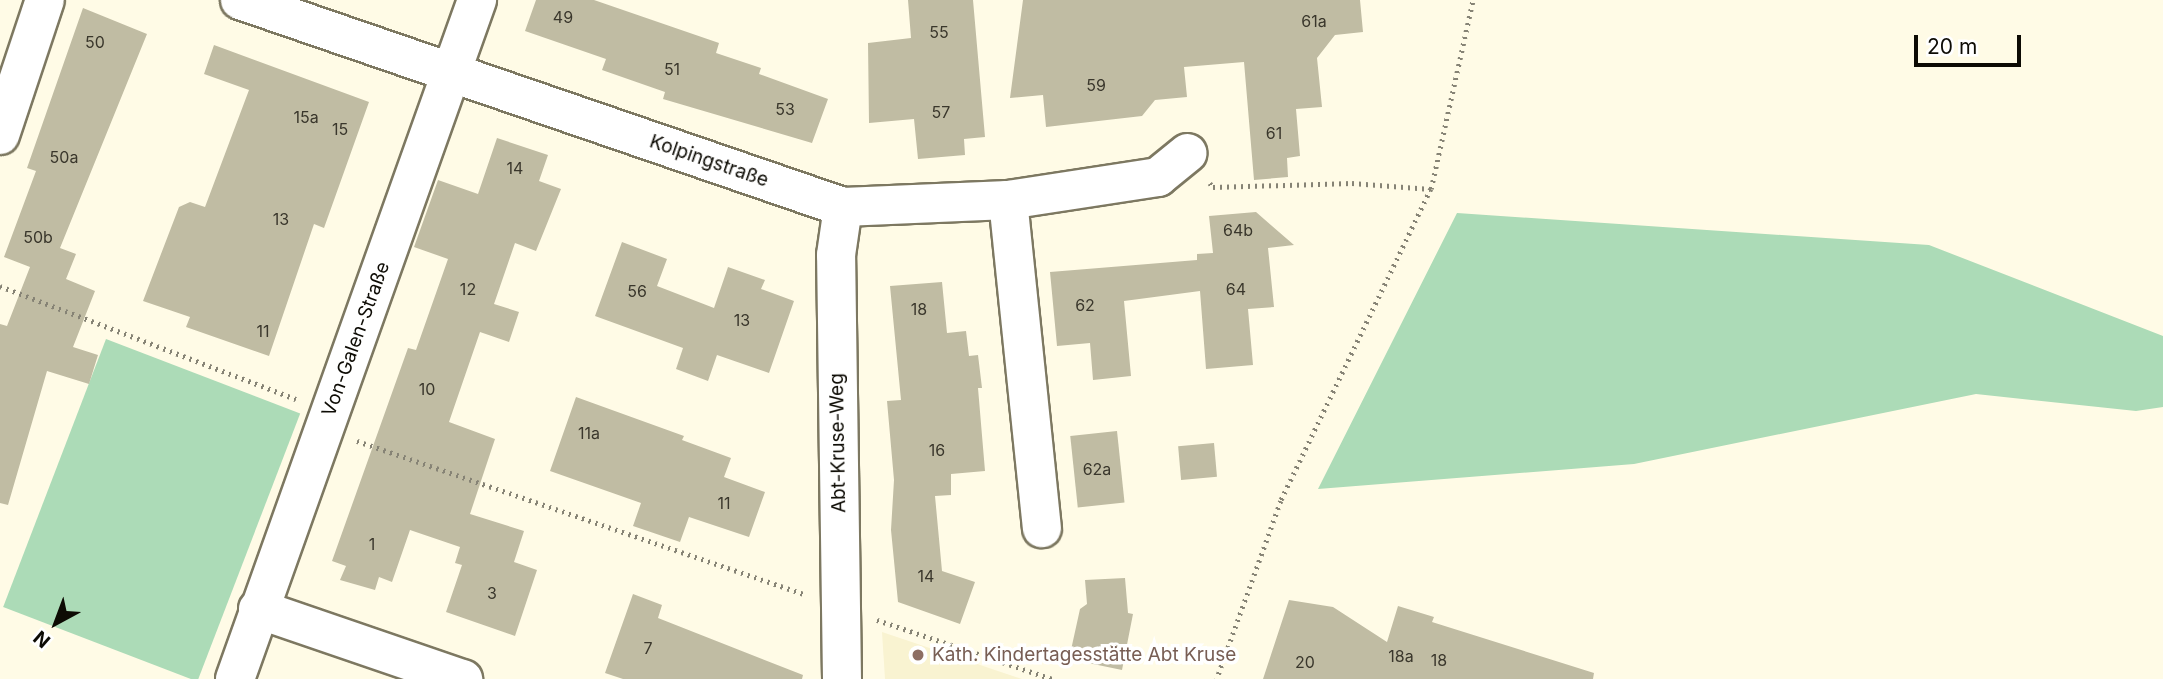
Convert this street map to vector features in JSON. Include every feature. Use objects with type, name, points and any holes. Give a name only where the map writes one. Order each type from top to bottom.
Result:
[{"type":"street","points":[[0,135],[44,0]]},
{"type":"street","name":"Kolpingstraße","points":[[240,0],[843,206],[1008,200],[1158,177],[1188,153]]},
{"type":"street","name":"Von-Galen-Straße","points":[[235,679],[477,0]]},
{"type":"street","points":[[1008,200],[1042,528]]},
{"type":"street","name":"Abt-Kruse-Weg","points":[[842,679],[836,255],[843,206]]},
{"type":"street","points":[[258,610],[463,679]]},
{"type":"path","points":[[1217,679],[1281,501],[1431,189],[1473,0]]},
{"type":"path","points":[[1188,153],[1213,187],[1352,183],[1431,189]]},
{"type":"path","points":[[0,285],[326,421],[840,607],[1052,679]]},
{"type":"shaded area","name":"Kath. Kindertagesstätte Abt Kruse","points":[[882,632],[1022,679],[885,679]]},
{"type":"green space","points":[[1457,213],[1929,245],[2163,336],[2163,407],[2136,411],[1976,394],[1634,464],[1318,489]]},
{"type":"green space","points":[[106,339],[300,414],[198,679],[191,679],[3,607]]},
{"type":"building","points":[[536,0],[594,0],[719,43],[716,53],[761,68],[759,74],[828,99],[812,143],[663,99],[665,92],[602,70],[606,59],[525,31]]},
{"type":"building","points":[[908,0],[973,0],[985,137],[964,139],[965,155],[918,159],[914,119],[869,123],[868,43],[911,38]]},
{"type":"building","points":[[1023,0],[1360,0],[1363,32],[1335,35],[1317,58],[1322,107],[1296,109],[1300,156],[1287,158],[1288,177],[1254,180],[1244,62],[1184,67],[1187,97],[1155,100],[1142,116],[1046,127],[1043,95],[1010,98]]},
{"type":"building","points":[[83,8],[147,34],[60,248],[76,254],[66,279],[95,291],[73,347],[98,355],[89,384],[47,371],[8,505],[0,503],[0,324],[7,326],[30,267],[4,257],[36,171],[27,168]]},
{"type":"building","points":[[214,45],[369,102],[324,228],[314,224],[269,356],[186,327],[190,317],[143,301],[179,207],[190,202],[205,207],[249,90],[204,74]]},
{"type":"building","points":[[497,138],[548,155],[539,181],[561,189],[536,251],[515,243],[494,304],[519,312],[509,342],[480,332],[449,422],[495,439],[470,514],[524,531],[514,562],[537,570],[515,636],[446,612],[462,565],[455,563],[460,547],[410,530],[392,582],[379,577],[375,590],[340,580],[346,566],[332,561],[408,348],[416,350],[448,259],[414,247],[438,180],[478,194]]},
{"type":"building","points":[[1256,212],[1294,245],[1268,248],[1274,307],[1248,309],[1253,365],[1206,369],[1200,291],[1124,301],[1131,376],[1093,380],[1090,343],[1057,346],[1050,272],[1197,260],[1197,254],[1213,253],[1209,216]]},
{"type":"building","points":[[622,242],[667,259],[657,286],[714,308],[728,267],[765,280],[761,289],[794,301],[769,373],[717,355],[708,381],[676,369],[683,348],[595,316]]},
{"type":"building","points":[[942,282],[947,333],[966,331],[969,356],[978,355],[982,388],[978,388],[985,471],[951,474],[951,495],[935,496],[942,571],[975,582],[960,624],[898,602],[891,530],[894,480],[887,401],[901,400],[890,286]]},
{"type":"building","points":[[576,397],[684,436],[682,440],[731,458],[724,477],[765,492],[749,537],[689,517],[680,542],[633,526],[641,503],[550,471]]},
{"type":"building","points":[[1117,431],[1125,503],[1078,508],[1070,436]]},
{"type":"building","points":[[1214,443],[1217,477],[1181,480],[1178,446]]},
{"type":"building","points":[[1125,578],[1128,613],[1133,614],[1122,670],[1069,659],[1080,609],[1087,604],[1085,580]]},
{"type":"building","points":[[633,594],[662,605],[658,618],[803,675],[802,679],[623,679],[605,673]]},
{"type":"building","points":[[1289,600],[1333,607],[1387,642],[1398,606],[1434,617],[1432,622],[1594,673],[1593,679],[1263,679]]},
{"type":"place","name":"Kath. Kindertagesstätte Abt Kruse","points":[[918,655]]}]
